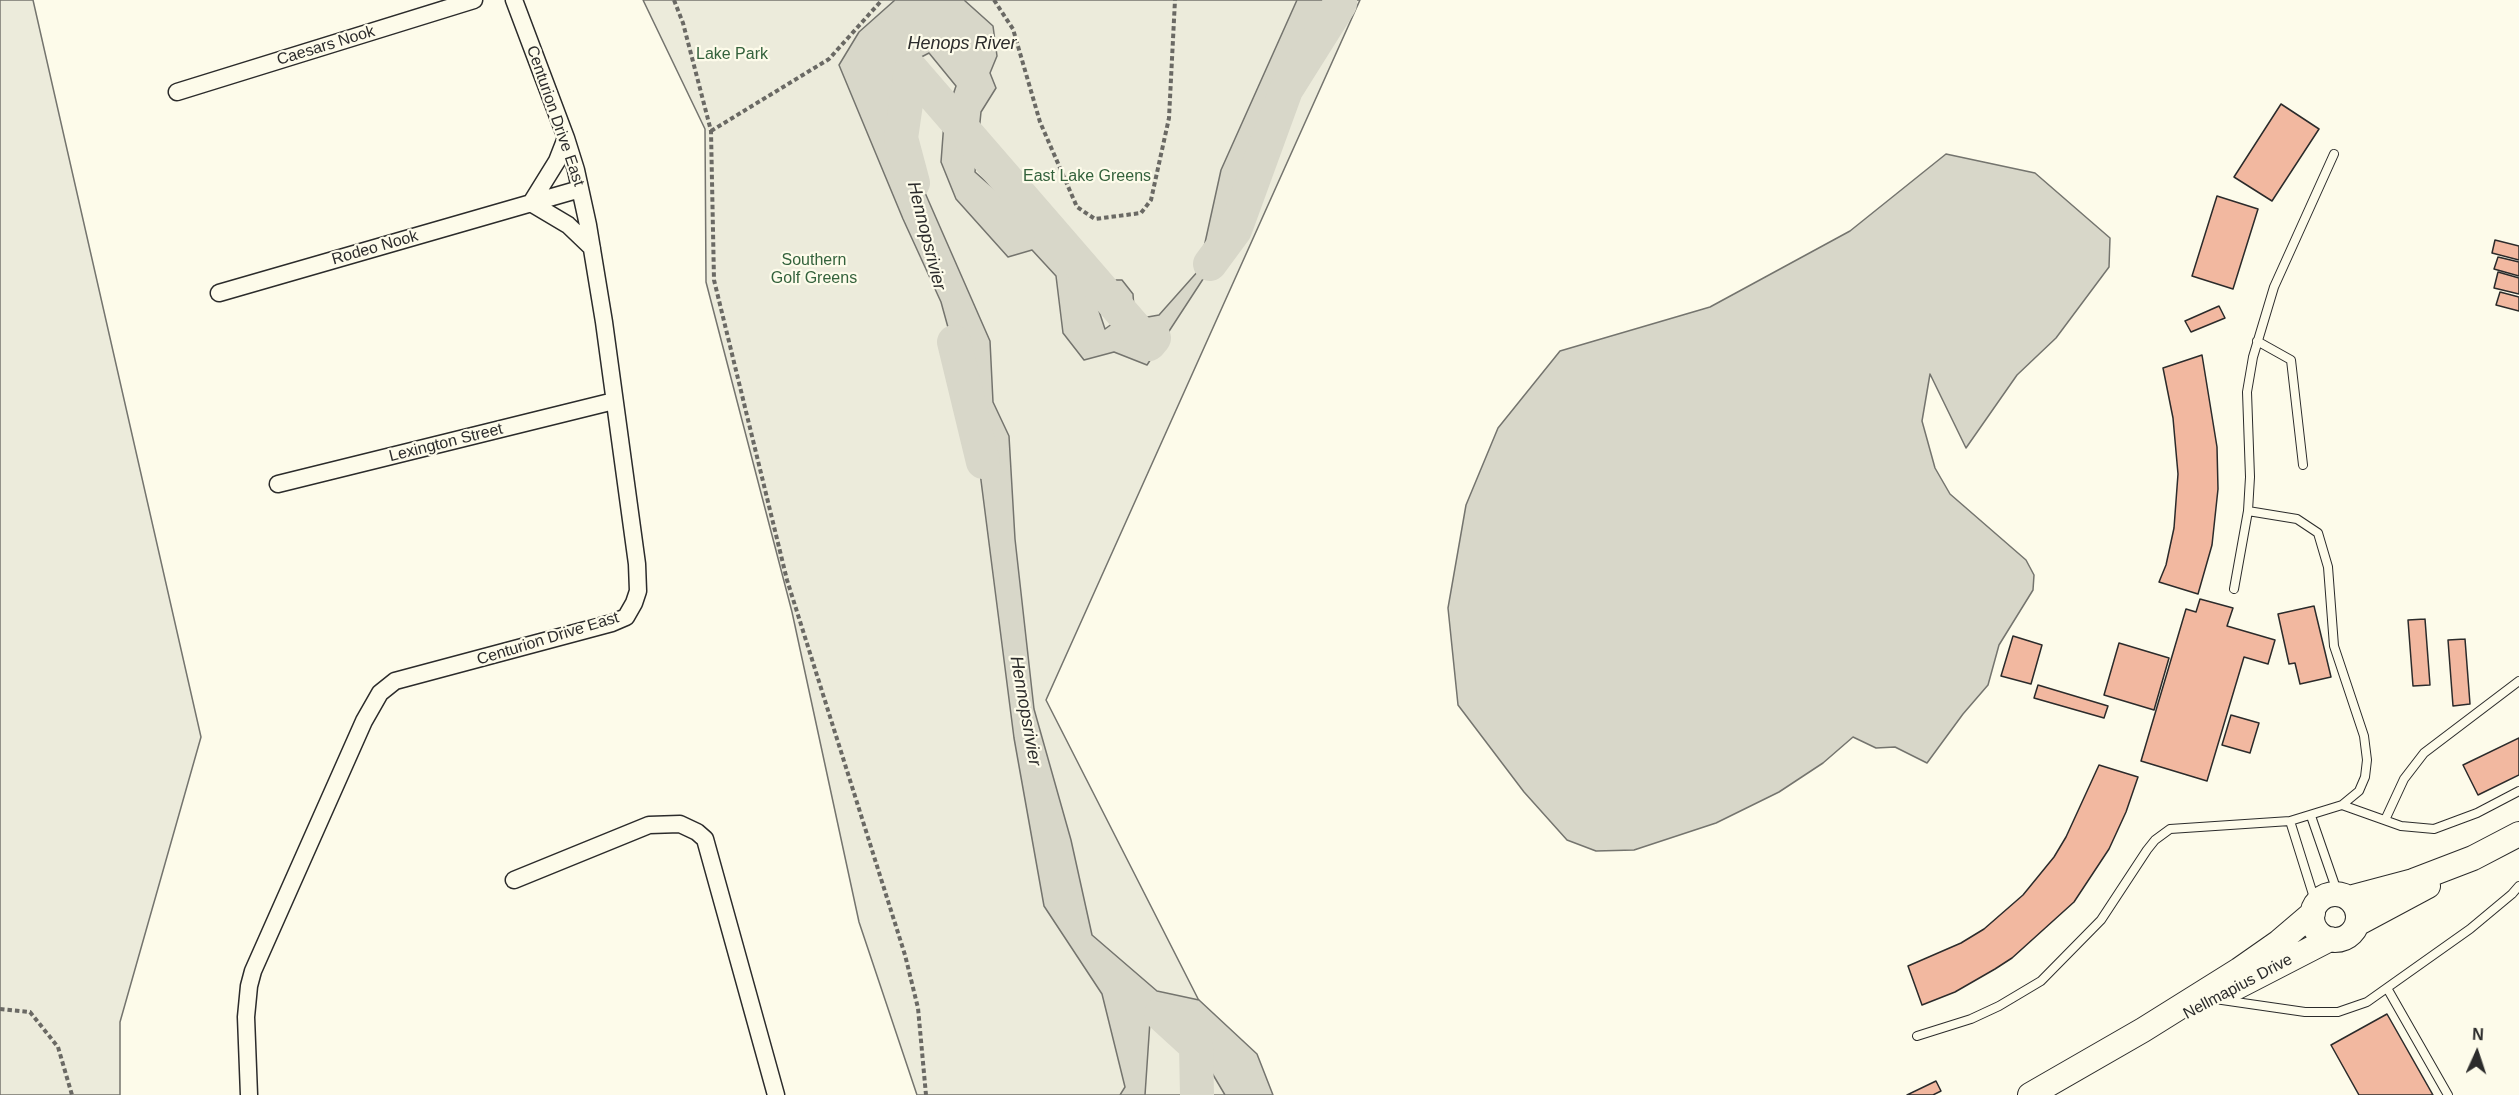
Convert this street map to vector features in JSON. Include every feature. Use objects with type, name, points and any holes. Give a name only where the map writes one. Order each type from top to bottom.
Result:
[{"type":"main road","points":[[2473,858],[2454,873],[2357,924],[2346,936],[2330,939],[2316,930],[2313,922],[2314,908],[2322,898],[2388,889],[2473,858],[2519,834]]},
{"type":"main road","points":[[2344,896],[2355,906],[2358,915],[2357,924]]},
{"type":"main road","name":"Nellmapius Drive","points":[[2030,1095],[2143,1030],[2247,964],[2279,942],[2314,908]]},
{"type":"main road","name":"Nellmapius Drive","points":[[2143,1030],[2172,1021],[2330,939]]},
{"type":"street","name":"Caesars Nook","points":[[177,92],[474,0]]},
{"type":"street","name":"Centurion Drive East","points":[[249,1095],[246,1009],[253,971],[364,721],[380,693],[395,681],[612,624],[626,616],[634,603],[639,577],[592,248],[580,189],[566,138],[514,0]]},
{"type":"street","points":[[566,138],[557,161],[531,203],[568,225],[592,248]]},
{"type":"street","name":"Rodeo Nook","points":[[219,293],[580,189]]},
{"type":"street","name":"Lexington Street","points":[[278,484],[614,401]]},
{"type":"street","points":[[514,880],[650,825],[680,824],[697,832],[705,839],[776,1095]]},
{"type":"lane","points":[[2234,588],[2248,511],[2250,477],[2247,392],[2257,341],[2274,287],[2334,154]]},
{"type":"lane","points":[[2257,341],[2291,360],[2303,465]]},
{"type":"lane","points":[[1917,1036],[1971,1019],[1999,1006],[2041,981],[2101,920],[2147,850],[2155,840],[2170,829],[2290,821],[2342,805],[2359,791],[2365,777],[2367,760],[2364,736],[2334,646],[2325,553],[2318,533],[2297,519],[2248,511]]},
{"type":"lane","points":[[2385,820],[2404,779],[2424,753],[2519,681]]},
{"type":"lane","points":[[2342,805],[2413,829],[2434,829],[2477,813],[2519,791]]},
{"type":"lane","points":[[2311,816],[2344,896]]},
{"type":"lane","points":[[2290,821],[2314,908]]},
{"type":"lane","points":[[2215,999],[2282,1010],[2338,1012],[2367,1002],[2470,929],[2519,886]]},
{"type":"lane","points":[[2387,988],[2448,1095]]},
{"type":"path","points":[[674,0],[683,23],[711,131],[714,280],[788,580],[820,691],[905,955],[918,1008],[926,1095]]},
{"type":"path","points":[[711,131],[829,59],[882,0]]},
{"type":"path","points":[[994,0],[1013,29],[1040,122],[1077,207],[1095,219],[1142,213],[1151,200],[1168,118],[1175,0]]},
{"type":"path","points":[[0,1009],[30,1012],[58,1047],[72,1095]]},
{"type":"green space","points":[[0,0],[33,0],[201,737],[120,1022],[120,1095],[0,1095]]},
{"type":"green space","points":[[643,0],[1360,0],[1046,700],[1247,1095],[917,1095],[859,922],[792,612],[706,282],[705,129]]},
{"type":"water","name":"Henops River","points":[[895,0],[964,0],[993,26],[997,56],[990,73],[996,88],[981,112],[975,172],[1001,195],[1025,210],[1052,222],[1074,251],[1096,265],[1081,277],[1091,287],[1105,329],[1124,315],[1127,302],[1115,292],[1116,280],[1122,280],[1133,294],[1134,309],[1142,318],[1159,315],[1199,270],[1221,170],[1297,0],[1331,0],[1264,151],[1235,230],[1147,365],[1114,352],[1084,360],[1063,333],[1056,276],[1032,250],[1008,257],[956,199],[941,162],[944,122],[956,86],[929,53],[908,64],[901,138],[990,341],[993,402],[1009,436],[1015,539],[1034,709],[1071,840],[1092,935],[1157,991],[1199,1000],[1257,1054],[1273,1095],[1225,1095],[1196,1046],[1150,1021],[1145,1095],[1120,1095],[1125,1087],[1102,994],[1044,906],[1014,738],[973,418],[941,302],[903,219],[839,65],[859,32]]},
{"type":"water","points":[[1946,154],[2035,173],[2110,238],[2109,267],[2056,338],[2017,375],[1966,448],[1930,374],[1922,421],[1935,468],[1950,494],[2026,560],[2034,575],[2033,590],[1999,645],[1988,685],[1963,714],[1927,763],[1895,747],[1876,748],[1853,737],[1823,763],[1779,792],[1716,823],[1634,850],[1596,851],[1567,840],[1524,792],[1458,705],[1448,608],[1466,505],[1498,428],[1560,351],[1710,307],[1850,231]]},
{"type":"building","points":[[2281,104],[2319,129],[2272,201],[2234,177]]},
{"type":"building","points":[[2217,196],[2258,209],[2233,289],[2192,276]]},
{"type":"building","points":[[2495,240],[2519,246],[2519,260],[2492,253]]},
{"type":"building","points":[[2498,257],[2519,262],[2519,276],[2494,269]]},
{"type":"building","points":[[2498,272],[2519,278],[2519,294],[2494,288]]},
{"type":"building","points":[[2500,292],[2519,297],[2519,311],[2496,305]]},
{"type":"building","points":[[2219,306],[2225,318],[2191,332],[2185,321]]},
{"type":"building","points":[[2202,355],[2217,447],[2218,489],[2212,545],[2198,594],[2159,582],[2166,565],[2174,528],[2178,474],[2173,418],[2163,368]]},
{"type":"building","points":[[2200,599],[2233,608],[2227,626],[2275,640],[2268,664],[2244,657],[2207,781],[2141,761],[2186,609],[2196,612]]},
{"type":"building","points":[[2314,606],[2331,677],[2300,684],[2295,663],[2289,664],[2278,614]]},
{"type":"building","points":[[2425,619],[2430,685],[2413,686],[2408,620]]},
{"type":"building","points":[[2013,636],[2042,645],[2031,684],[2001,676]]},
{"type":"building","points":[[2465,639],[2470,704],[2453,706],[2448,640]]},
{"type":"building","points":[[2119,643],[2169,658],[2154,710],[2104,695]]},
{"type":"building","points":[[2038,685],[2108,706],[2104,718],[2034,698]]},
{"type":"building","points":[[2231,715],[2259,723],[2250,753],[2222,745]]},
{"type":"building","points":[[2519,738],[2519,775],[2478,795],[2463,765]]},
{"type":"building","points":[[2099,765],[2138,777],[2126,812],[2109,849],[2074,902],[2012,958],[1955,992],[1922,1005],[1908,966],[1961,943],[1984,929],[2023,895],[2054,857],[2066,837]]},
{"type":"building","points":[[2387,1014],[2433,1095],[2359,1095],[2331,1045]]},
{"type":"building","points":[[1936,1081],[1941,1091],[1933,1095],[1907,1095]]},
{"type":"waterway","name":"Hennopsrivier","points":[[1210,264],[1235,230],[1286,90],[1340,4],[1340,0]]},
{"type":"waterway","name":"Hennopsrivier","points":[[913,183],[901,138],[911,69],[1149,344],[1154,338]]},
{"type":"waterway","name":"Hennopsrivier","points":[[954,342],[983,462]]},
{"type":"waterway","name":"Hennopsrivier","points":[[1161,1014],[1196,1046],[1197,1095]]},
{"type":"park label","name":"Lake Park","points":[[732,55]]},
{"type":"park label","name":"East Lake Greens","points":[[1087,177]]},
{"type":"park label","name":"Southern Golf Greens","points":[[814,270]]}]
